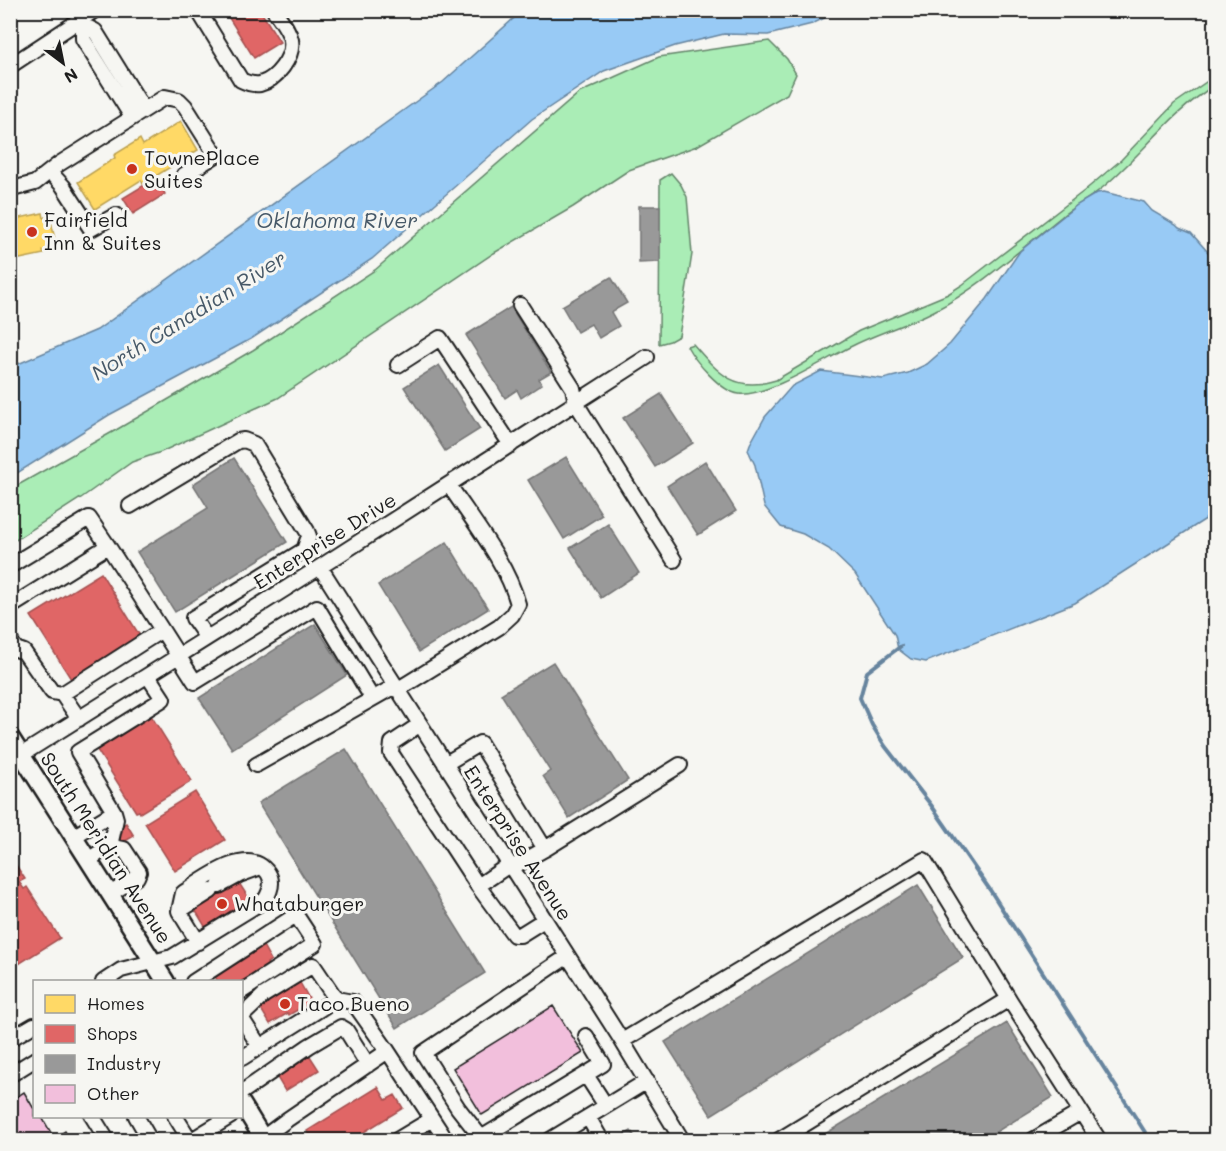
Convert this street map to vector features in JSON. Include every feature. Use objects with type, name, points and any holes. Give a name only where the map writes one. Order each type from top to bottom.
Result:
[{"type":"main road","name":"South Meridian Avenue","points":[[10,737],[165,980]]},
{"type":"main road","points":[[243,1111],[262,1140]]},
{"type":"street","points":[[10,66],[95,10]]},
{"type":"street","points":[[198,10],[241,80],[251,84],[268,81],[276,75],[291,51],[289,34],[274,10]]},
{"type":"street","points":[[79,19],[83,39],[110,68],[138,114]]},
{"type":"street","points":[[10,187],[35,183],[59,164],[165,97],[179,100],[190,111],[216,155],[184,175]]},
{"type":"street","points":[[50,172],[63,186],[91,229],[116,215]]},
{"type":"street","points":[[520,305],[573,388],[576,403],[674,560]]},
{"type":"street","points":[[398,365],[440,338],[511,445]]},
{"type":"street","name":"Enterprise Drive","points":[[21,755],[647,357]]},
{"type":"street","points":[[130,506],[238,441],[250,441],[307,531],[309,536],[304,550],[193,618],[207,638]]},
{"type":"street","points":[[256,765],[372,698],[396,688],[499,627],[512,615],[518,604],[514,589],[449,485]]},
{"type":"street","points":[[10,566],[89,518],[195,682],[317,607],[372,698]]},
{"type":"street","points":[[10,607],[108,546]]},
{"type":"street","name":"Enterprise Avenue","points":[[304,550],[445,764],[622,1041],[682,1140]]},
{"type":"street","points":[[10,641],[16,649],[24,652],[52,692],[62,694],[162,630]]},
{"type":"street","points":[[110,846],[116,819],[114,812],[78,752],[163,699],[148,675]]},
{"type":"street","points":[[62,694],[79,719]]},
{"type":"street","points":[[419,724],[392,743],[391,753],[478,886],[514,935],[520,935],[544,920]]},
{"type":"street","points":[[445,764],[480,742],[545,849]]},
{"type":"street","points":[[478,886],[545,849],[680,765]]},
{"type":"street","points":[[74,837],[114,812]]},
{"type":"street","points":[[88,860],[110,846],[124,849],[139,872],[137,877],[110,894]]},
{"type":"street","points":[[622,1041],[924,860],[1099,1140]]},
{"type":"street","points":[[105,980],[120,970],[172,957],[198,942],[265,900],[270,892],[269,874],[261,867],[244,861],[225,867],[183,893],[179,912],[198,942]]},
{"type":"street","points":[[179,912],[239,875],[261,867]]},
{"type":"street","points":[[209,978],[211,969],[296,915],[315,944],[243,990]]},
{"type":"street","points":[[568,956],[423,1053],[458,1108],[482,1139],[603,1064],[586,1036]]},
{"type":"street","points":[[243,1017],[264,996],[313,965],[336,999]]},
{"type":"street","points":[[243,1057],[336,999],[353,1002],[446,1140]]},
{"type":"street","points":[[779,1140],[1009,999]]},
{"type":"street","points":[[243,1020],[260,1047]]},
{"type":"street","points":[[243,1103],[309,1046],[341,1027],[368,1065]]},
{"type":"street","points":[[10,1039],[33,1028]]},
{"type":"street","points":[[262,1140],[288,1119],[387,1050]]},
{"type":"street","points":[[10,1075],[33,1061]]},
{"type":"street","points":[[586,1075],[606,1106]]},
{"type":"street","points":[[550,1140],[647,1081]]},
{"type":"street","points":[[1033,1140],[1081,1112]]},
{"type":"street","points":[[588,1117],[599,1136],[592,1140]]},
{"type":"street","points":[[93,1118],[107,1140]]},
{"type":"street","points":[[137,1118],[150,1140]]},
{"type":"street","points":[[176,1118],[191,1140],[223,1118]]},
{"type":"street","points":[[397,1140],[432,1119]]},
{"type":"green space","points":[[769,41],[787,59],[796,74],[787,94],[697,146],[629,170],[573,207],[494,253],[278,398],[161,452],[132,462],[11,543],[11,489],[253,350],[375,270],[579,93],[659,57]]},
{"type":"green space","points":[[1215,76],[1215,85],[1170,121],[1102,188],[1066,213],[984,279],[934,311],[860,342],[780,384],[751,393],[739,394],[724,388],[702,367],[687,346],[693,344],[711,364],[729,378],[749,384],[762,383],[776,380],[859,331],[948,294],[1084,191],[1121,160],[1174,104]]},
{"type":"green space","points":[[671,173],[687,197],[692,254],[679,336],[659,344],[660,180]]},
{"type":"water","name":"Oklahoma River","points":[[523,10],[839,11],[812,24],[768,35],[724,34],[675,46],[604,71],[532,119],[372,259],[251,339],[109,415],[11,477],[11,367],[97,330],[443,82]]},
{"type":"water","points":[[1104,192],[1144,202],[1152,211],[1191,233],[1215,260],[1215,513],[1075,603],[926,662],[911,659],[898,649],[895,635],[855,574],[829,549],[803,534],[781,527],[764,506],[755,465],[748,450],[750,444],[765,417],[792,386],[821,371],[883,379],[908,373],[927,364],[950,344],[987,299],[1020,251],[1077,205],[1097,193]]},
{"type":"building: Homes","name":"TownePlace Suites","points":[[181,121],[198,150],[143,184],[141,180],[95,209],[78,182],[140,139],[143,145]]},
{"type":"building: Homes","name":"Fairfield Inn & Suites","points":[[43,213],[44,218],[50,216],[56,245],[43,251],[44,254],[10,261],[10,220]]},
{"type":"building: Shops","points":[[224,10],[260,10],[280,42],[254,58]]},
{"type":"building: Shops","points":[[156,178],[165,194],[133,214],[123,198]]},
{"type":"building: Shops","points":[[101,573],[140,636],[71,679],[31,616]]},
{"type":"building: Shops","points":[[150,714],[192,781],[140,813],[136,812],[97,750],[99,746]]},
{"type":"building: Shops","points":[[195,792],[225,840],[175,871],[145,823]]},
{"type":"building: Shops","points":[[126,823],[134,836],[122,843],[114,830]]},
{"type":"building: Shops","points":[[10,856],[25,879],[19,882],[24,889],[27,887],[60,938],[14,967],[10,961]]},
{"type":"building: Shops","name":"Whataburger","points":[[237,880],[250,900],[206,928],[194,908],[217,882]]},
{"type":"building: Shops","points":[[262,944],[271,960],[267,963],[269,966],[243,982],[243,980],[217,980],[214,974]]},
{"type":"building: Shops","name":"Taco Bueno","points":[[299,981],[311,1002],[270,1024],[259,1006]]},
{"type":"building: Shops","points":[[308,1053],[319,1070],[285,1091],[275,1074]]},
{"type":"building: Shops","points":[[378,1087],[386,1100],[395,1095],[403,1108],[351,1140],[312,1140],[307,1131]]},
{"type":"building: Industry","points":[[639,206],[660,206],[660,262],[639,263]]},
{"type":"building: Industry","points":[[611,277],[627,303],[611,312],[619,326],[599,338],[591,324],[577,332],[562,306]]},
{"type":"building: Industry","points":[[511,307],[551,372],[539,379],[542,384],[521,398],[517,390],[505,398],[466,335]]},
{"type":"building: Industry","points":[[439,365],[480,429],[445,451],[404,387]]},
{"type":"building: Industry","points":[[661,394],[693,443],[655,467],[623,418]]},
{"type":"building: Industry","points":[[566,457],[602,515],[564,539],[528,480]]},
{"type":"building: Industry","points":[[234,458],[287,542],[175,612],[137,552],[208,508],[193,484]]},
{"type":"building: Industry","points":[[705,461],[736,511],[698,535],[667,486]]},
{"type":"building: Industry","points":[[608,524],[639,573],[601,598],[570,548]]},
{"type":"building: Industry","points":[[447,542],[488,609],[419,652],[378,585]]},
{"type":"building: Industry","points":[[315,624],[347,675],[232,749],[199,698]]},
{"type":"building: Industry","points":[[553,662],[628,780],[569,818],[543,776],[550,771],[501,694]]},
{"type":"building: Industry","points":[[346,749],[485,973],[397,1028],[258,803]]},
{"type":"building: Industry","points":[[918,885],[963,958],[711,1115],[665,1042]]},
{"type":"building: Industry","points":[[1007,1023],[1053,1097],[983,1140],[815,1140]]},
{"type":"building: Industry","points":[[631,1131],[637,1140],[616,1140]]},
{"type":"building: Other","points":[[553,1006],[583,1053],[482,1115],[453,1068]]},
{"type":"building: Other","points":[[24,1092],[33,1107],[33,1118],[43,1119],[54,1138],[65,1131],[70,1140],[10,1140],[10,1101]]},
{"type":"waterway","points":[[901,646],[867,672],[860,698],[872,725],[990,890],[1150,1140]]},
{"type":"place","name":"TownePlace Suites","points":[[132,169]]},
{"type":"place","name":"Fairfield Inn & Suites","points":[[32,232]]},
{"type":"place","name":"Whataburger","points":[[222,904]]},
{"type":"place","name":"Taco Bueno","points":[[285,1004]]},
{"type":"water label","name":"North Canadian River","points":[[189,316]]}]
